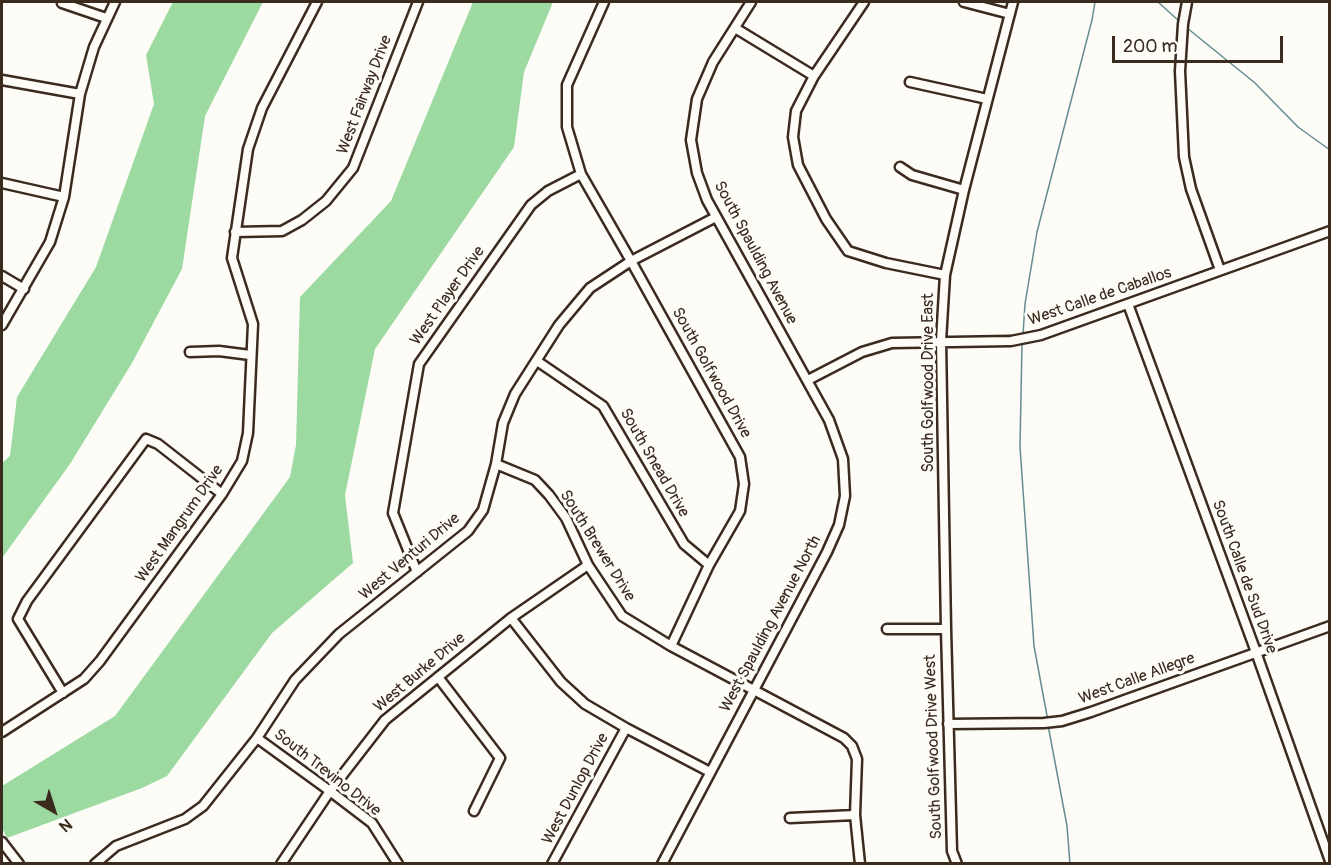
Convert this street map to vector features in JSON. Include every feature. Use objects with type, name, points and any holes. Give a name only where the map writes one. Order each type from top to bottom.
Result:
[{"type":"street","points":[[2,325],[50,242],[64,197],[80,94],[94,47],[115,2]]},
{"type":"street","name":"West Mangrum Drive","points":[[2,732],[84,679],[100,661],[222,494],[242,461],[248,433],[253,324],[232,258],[248,149],[262,108],[317,2]]},
{"type":"street","name":"West Fairway Drive","points":[[235,232],[282,231],[302,220],[326,201],[353,168],[417,2]]},
{"type":"street","name":"South Golfwood Drive","points":[[604,2],[567,85],[567,127],[580,174],[740,457],[744,484],[740,511],[710,565],[671,646]]},
{"type":"street","name":"South Spaulding Avenue","points":[[752,2],[713,62],[697,99],[691,140],[697,173],[707,200],[808,380],[835,434],[843,459],[845,485]]},
{"type":"street","points":[[864,2],[814,76],[796,111],[793,137],[798,165],[826,219],[848,251],[886,263],[945,274]]},
{"type":"street","points":[[964,2],[1010,15]]},
{"type":"street","name":"South Golfwood Drive East","points":[[946,629],[941,342],[945,274],[964,190],[1013,2]]},
{"type":"street","points":[[1187,2],[1180,71],[1184,157],[1191,189],[1221,270]]},
{"type":"street","points":[[62,3],[106,18]]},
{"type":"street","points":[[735,28],[814,76]]},
{"type":"street","points":[[2,80],[80,94]]},
{"type":"street","points":[[910,82],[987,99]]},
{"type":"street","points":[[900,167],[912,175],[964,190]]},
{"type":"street","name":"West Player Drive","points":[[417,572],[393,513],[419,364],[531,205],[548,191],[580,174]]},
{"type":"street","points":[[2,183],[64,197]]},
{"type":"street","name":"West Venturi Drive","points":[[95,864],[116,846],[185,819],[203,806],[257,738],[295,680],[339,634],[468,531],[483,510],[496,464],[503,423],[515,394],[559,325],[590,288],[631,261],[716,216]]},
{"type":"street","name":"West Calle de Caballos","points":[[808,380],[862,352],[892,343],[1011,341],[1041,335],[1329,231]]},
{"type":"street","points":[[2,276],[24,289]]},
{"type":"street","name":"South Calle de Sud Drive","points":[[1128,304],[1256,652],[1329,861]]},
{"type":"street","points":[[190,352],[219,351],[250,355]]},
{"type":"street","name":"South Snead Drive","points":[[537,361],[603,406],[684,544],[710,565]]},
{"type":"street","points":[[63,693],[18,619],[27,602],[146,439],[158,444],[222,494]]},
{"type":"street","name":"South Brewer Drive","points":[[496,464],[535,480],[549,495],[566,518],[588,565],[622,616],[671,646],[844,738],[852,746],[857,759],[855,815],[860,864]]},
{"type":"street","name":"West Spaulding Avenue North","points":[[662,864],[831,543],[841,515],[845,485]]},
{"type":"street","name":"West Burke Drive","points":[[283,863],[330,791],[386,720],[511,618],[588,565]]},
{"type":"street","points":[[511,618],[561,682],[585,704],[711,772]]},
{"type":"street","name":"West Calle Allegre","points":[[948,724],[1033,724],[1062,721],[1329,626]]},
{"type":"street","points":[[887,630],[946,629]]},
{"type":"street","name":"South Golfwood Drive West","points":[[946,629],[952,851],[957,864]]},
{"type":"street","points":[[438,677],[500,758],[474,811]]},
{"type":"street","name":"West Dunlop Drive","points":[[552,864],[626,728]]},
{"type":"street","name":"South Trevino Drive","points":[[257,738],[372,823],[398,864]]},
{"type":"street","points":[[790,818],[855,815]]},
{"type":"street","points":[[2,842],[20,864]]},
{"type":"green space","points":[[173,2],[263,2],[205,116],[182,269],[132,363],[70,464],[2,558],[2,463],[10,456],[17,397],[96,267],[154,104],[146,55]]},
{"type":"green space","points":[[473,2],[553,2],[524,72],[514,147],[375,349],[345,495],[353,563],[272,633],[167,776],[142,788],[7,838],[2,828],[2,786],[115,716],[290,477],[296,445],[300,297],[391,201]]},
{"type":"waterway","points":[[1023,335],[1025,304],[1037,232],[1095,2]]},
{"type":"waterway","points":[[1158,2],[1179,21]]},
{"type":"waterway","points":[[1187,28],[1255,83],[1298,127],[1330,150]]},
{"type":"waterway","points":[[1022,343],[1020,447],[1034,646],[1048,721]]},
{"type":"waterway","points":[[1048,725],[1067,826],[1070,864]]}]
